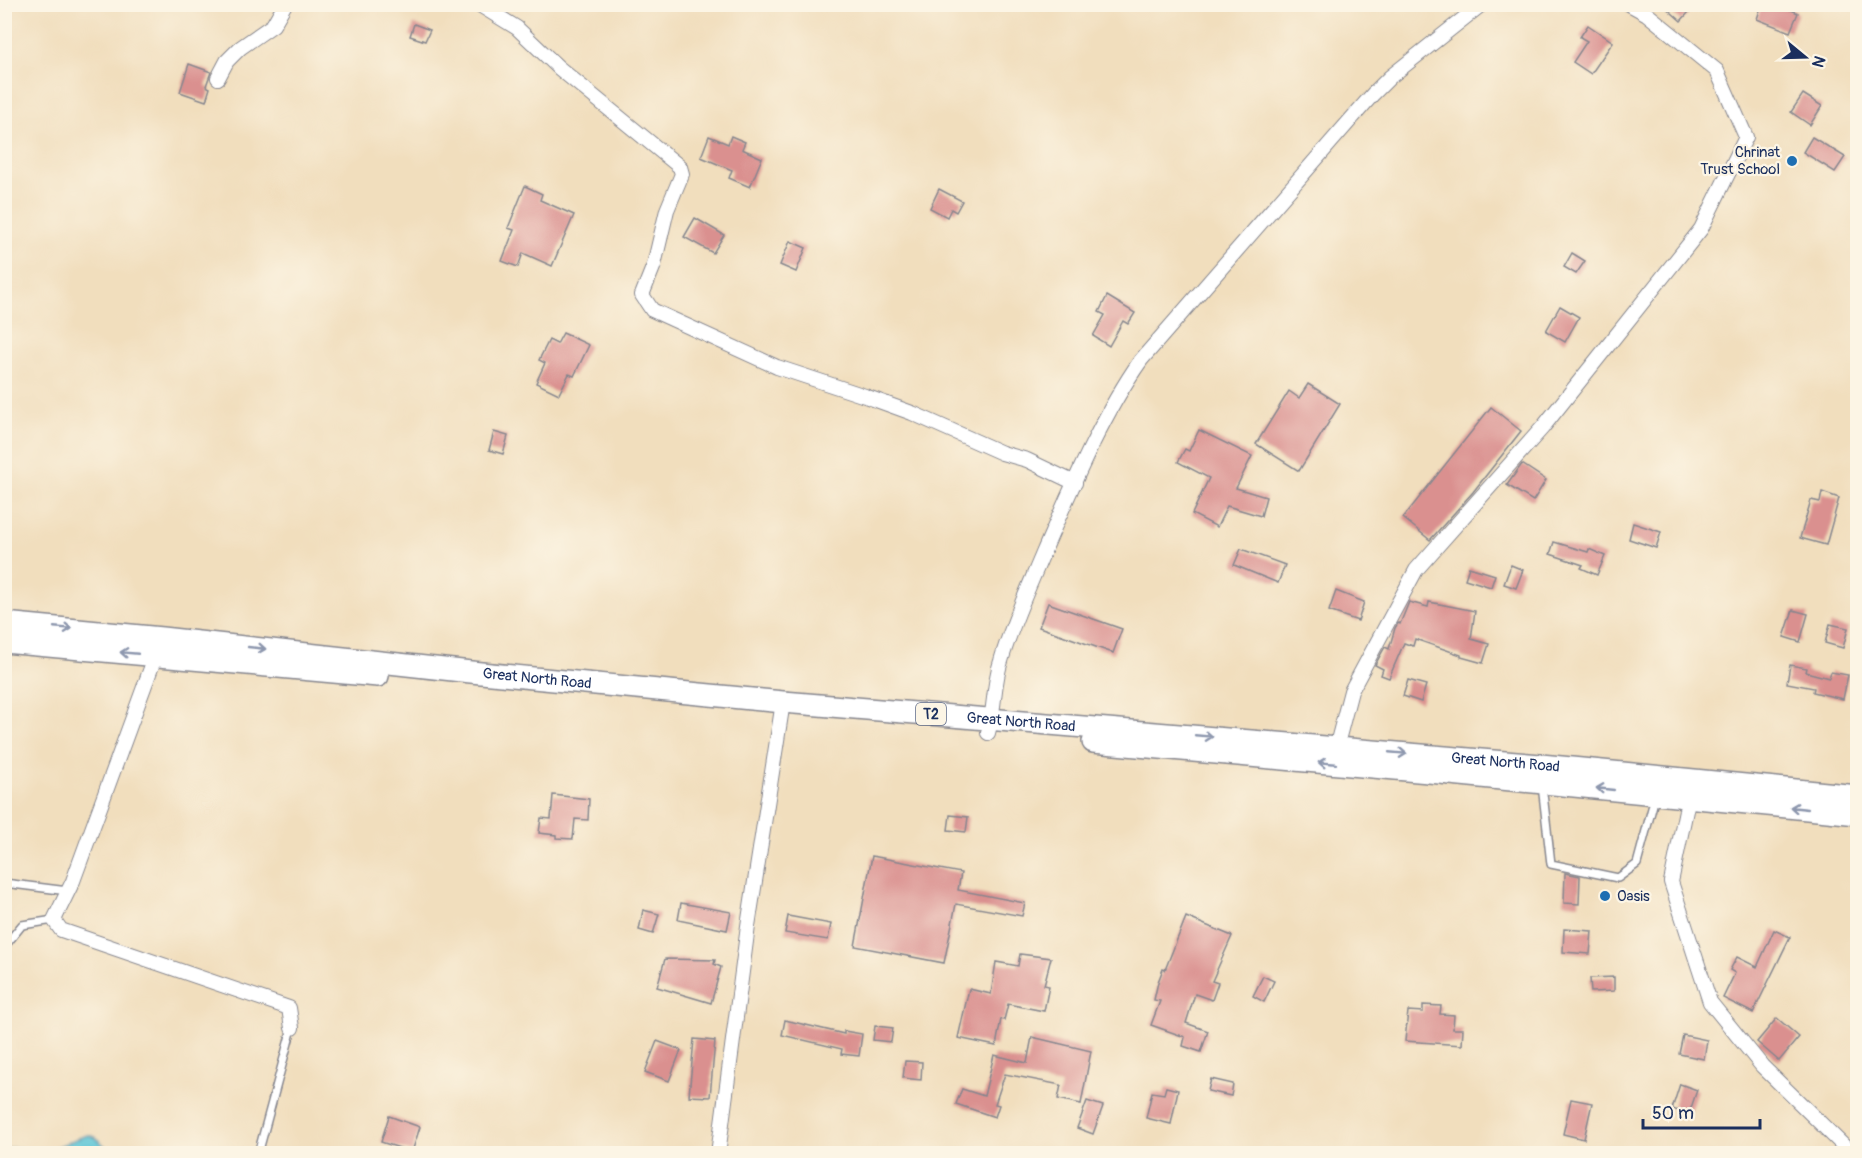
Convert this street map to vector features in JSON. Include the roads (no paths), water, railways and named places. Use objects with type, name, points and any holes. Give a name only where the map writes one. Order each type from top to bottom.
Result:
[{"type":"highway","name":"Great North Road","points":[[4,623],[159,647]]},
{"type":"highway","name":"Great North Road","points":[[4,642],[159,647],[471,672],[782,708],[1658,785],[1857,814]]},
{"type":"highway","name":"Great North Road","points":[[990,726],[1336,748],[1541,774]]},
{"type":"highway","name":"Great North Road","points":[[1691,789],[1857,796]]},
{"type":"street","points":[[218,78],[227,61],[240,48],[273,25],[285,4]]},
{"type":"street","points":[[478,4],[517,28],[559,68],[680,167],[682,174],[667,210],[654,265],[642,295],[652,310],[777,368],[912,413],[1002,453],[1027,460],[1075,483]]},
{"type":"street","points":[[990,726],[995,683],[1012,628],[1075,483],[1125,384],[1157,342],[1373,93],[1482,4]]},
{"type":"street","points":[[1336,748],[1351,691],[1416,570],[1543,427],[1701,229],[1746,137],[1717,71],[1647,14],[1629,4]]},
{"type":"street","points":[[159,647],[68,891],[54,920],[61,930],[289,1008],[292,1028]]},
{"type":"street","points":[[718,1154],[743,960],[782,708]]},
{"type":"street","points":[[1691,789],[1671,882],[1710,1002],[1762,1066],[1852,1154]]},
{"type":"lane","points":[[1541,774],[1551,864],[1618,878],[1637,864],[1658,785]]},
{"type":"lane","points":[[4,883],[68,891]]},
{"type":"lane","points":[[4,947],[22,925],[54,920]]},
{"type":"lane","points":[[258,1154],[292,1028]]},
{"type":"water","points":[[89,1135],[95,1137],[112,1153],[38,1153]]},
{"type":"water","points":[[11,1148],[38,1153],[5,1153],[5,1149]]},
{"type":"place","name":"Chrinat Trust School","points":[[1792,161]]},
{"type":"place","name":"Oasis","points":[[1605,896]]}]
